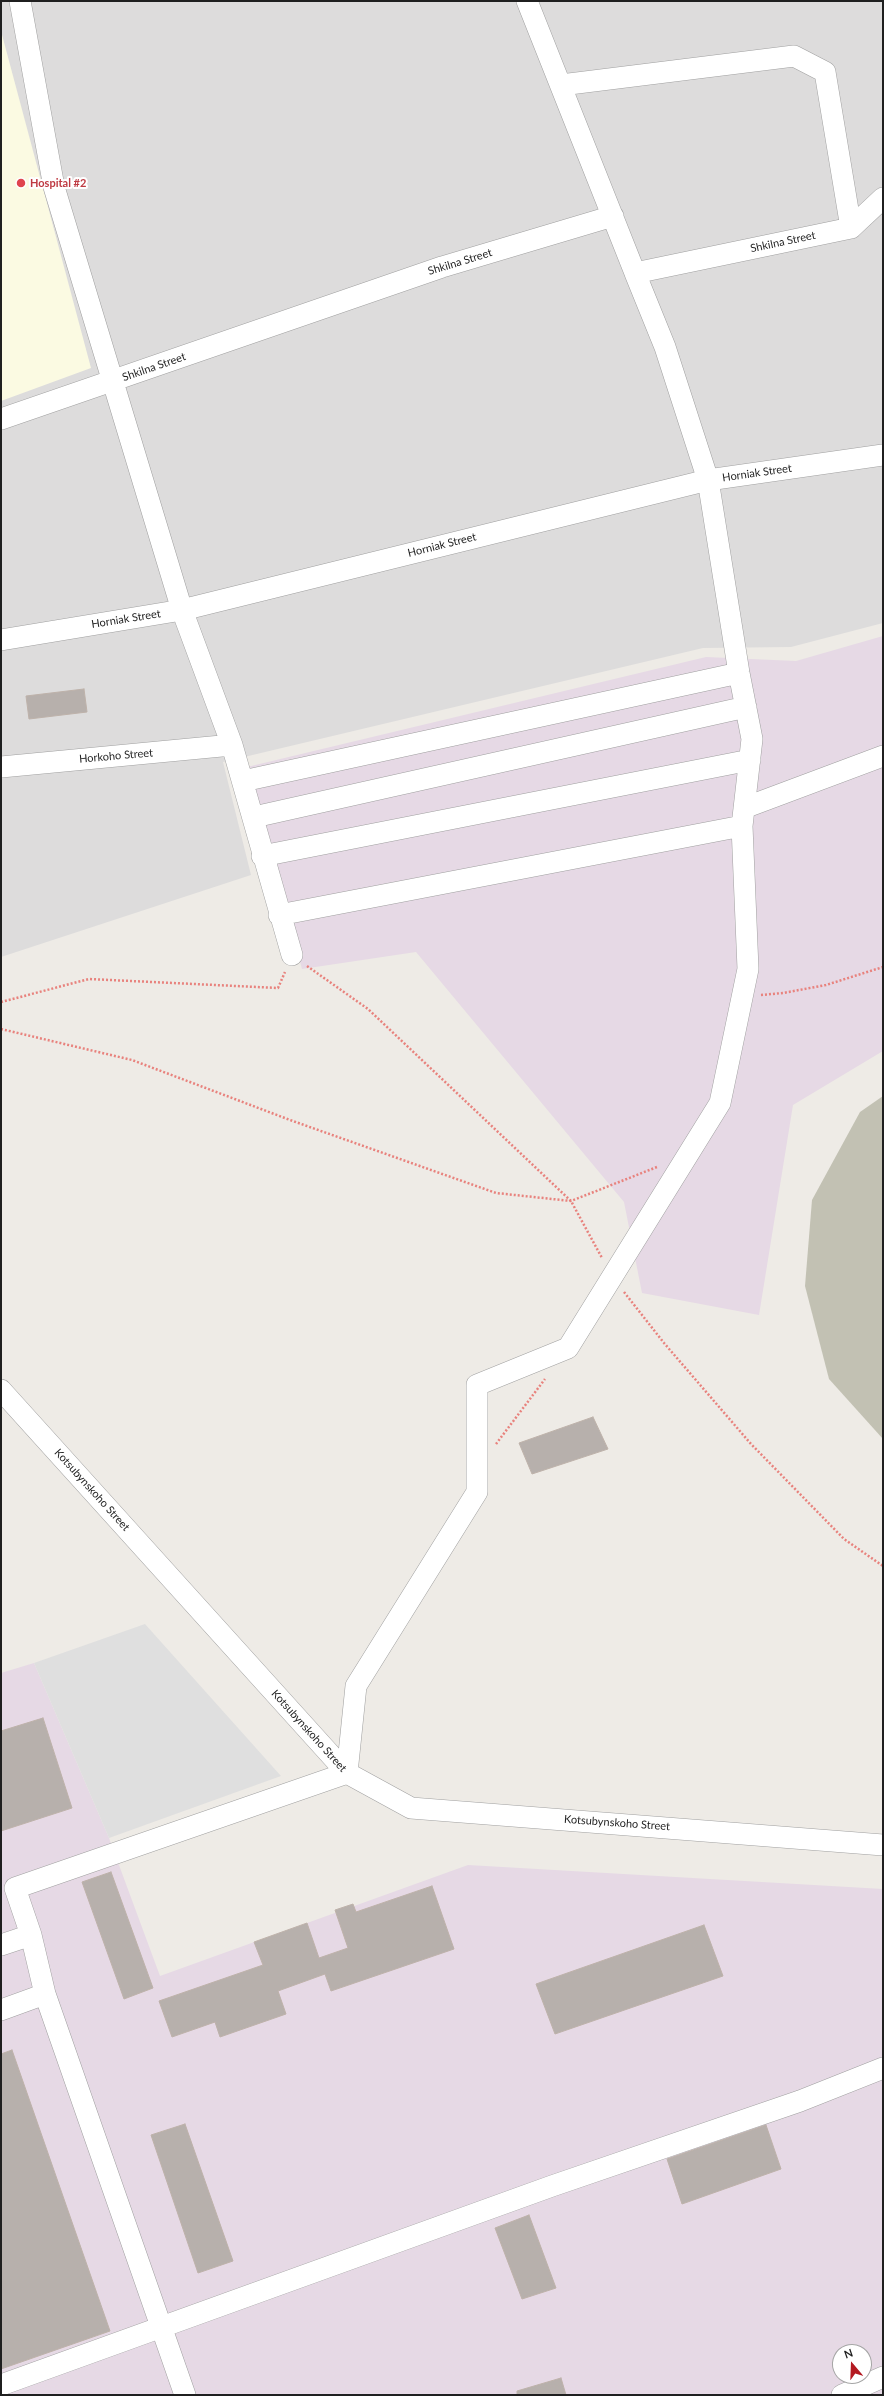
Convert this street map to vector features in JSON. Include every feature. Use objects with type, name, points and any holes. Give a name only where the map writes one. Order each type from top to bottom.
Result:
[{"type":"street","points":[[20,1],[54,187],[182,610],[232,744],[254,817],[262,856],[292,955]]},
{"type":"street","points":[[185,2395],[45,1994],[31,1935],[14,1888],[347,1773],[356,1686],[477,1492],[477,1385],[568,1348],[720,1103],[748,969],[743,817],[752,740],[738,673],[708,480],[665,347],[527,1]]},
{"type":"street","points":[[561,85],[794,56],[825,72],[851,228]]},
{"type":"street","points":[[851,228],[883,198]]},
{"type":"street","name":"Shkilna Street","points":[[1,419],[442,268],[613,216]]},
{"type":"street","name":"Shkilna Street","points":[[635,273],[851,228]]},
{"type":"street","name":"Horniak Street","points":[[1,640],[182,610],[708,480],[883,455]]},
{"type":"street","points":[[243,781],[738,673]]},
{"type":"street","points":[[254,817],[746,707]]},
{"type":"street","name":"Horkoho Street","points":[[1,767],[232,744]]},
{"type":"street","points":[[279,915],[743,817],[883,756]]},
{"type":"street","points":[[262,856],[750,760]]},
{"type":"street","name":"Kotsubynskoho Street","points":[[1,1390],[347,1773],[411,1808],[883,1845]]},
{"type":"street","points":[[1,1945],[31,1935]]},
{"type":"street","points":[[1,2010],[45,1994]]},
{"type":"street","points":[[1,2385],[162,2329],[552,2186],[800,2101],[883,2068]]},
{"type":"street","points":[[842,2395],[883,2376]]},
{"type":"path","points":[[1,1002],[89,979],[278,988],[292,955],[368,1009],[571,1201],[612,1277],[664,1344],[751,1444],[844,1539],[883,1566]]},
{"type":"path","points":[[742,996],[783,993],[826,985],[883,967]]},
{"type":"path","points":[[1,1029],[132,1060],[290,1120],[496,1193],[571,1201],[658,1167]]},
{"type":"path","points":[[495,1446],[550,1372]]},
{"type":"shaded area","points":[[1,1],[883,1],[883,623],[791,647],[703,648],[223,762],[251,875],[1,957]]},
{"type":"shaded area","name":"Hospital #2","points":[[1,31],[91,368],[1,401]]},
{"type":"shaded area","points":[[883,636],[883,1051],[793,1105],[759,1315],[642,1293],[624,1202],[416,952],[302,969],[247,767],[706,657],[796,661]]},
{"type":"shaded area","points":[[883,1096],[883,1439],[829,1379],[805,1286],[812,1200],[860,1112]]},
{"type":"shaded area","points":[[145,1624],[281,1776],[109,1838],[34,1663]]},
{"type":"shaded area","points":[[34,1663],[109,1838],[160,1976],[468,1865],[883,1889],[883,2395],[1,2395],[1,1673]]},
{"type":"building","points":[[84,689],[87,712],[29,719],[26,696]]},
{"type":"building","points":[[593,1417],[608,1449],[532,1474],[519,1443]]},
{"type":"building","points":[[43,1718],[72,1808],[1,1831],[1,1731]]},
{"type":"building","points":[[111,1872],[153,1988],[124,1999],[82,1882]]},
{"type":"building","points":[[432,1886],[454,1949],[331,1991],[325,1974],[278,1991],[286,2014],[220,2037],[215,2022],[172,2037],[159,2001],[263,1965],[254,1942],[307,1923],[319,1958],[348,1948],[335,1910],[353,1904],[356,1912]]},
{"type":"building","points":[[704,1925],[723,1976],[555,2034],[536,1984]]},
{"type":"building","points":[[12,2050],[110,2331],[1,2369],[1,2054]]},
{"type":"building","points":[[185,2124],[233,2261],[198,2273],[151,2135]]},
{"type":"building","points":[[766,2125],[781,2169],[682,2204],[667,2159]]},
{"type":"building","points":[[529,2215],[556,2288],[522,2299],[495,2228]]},
{"type":"building","points":[[561,2378],[566,2395],[517,2395],[517,2391]]},
{"type":"place","name":"Hospital #2","points":[[21,183]]}]
